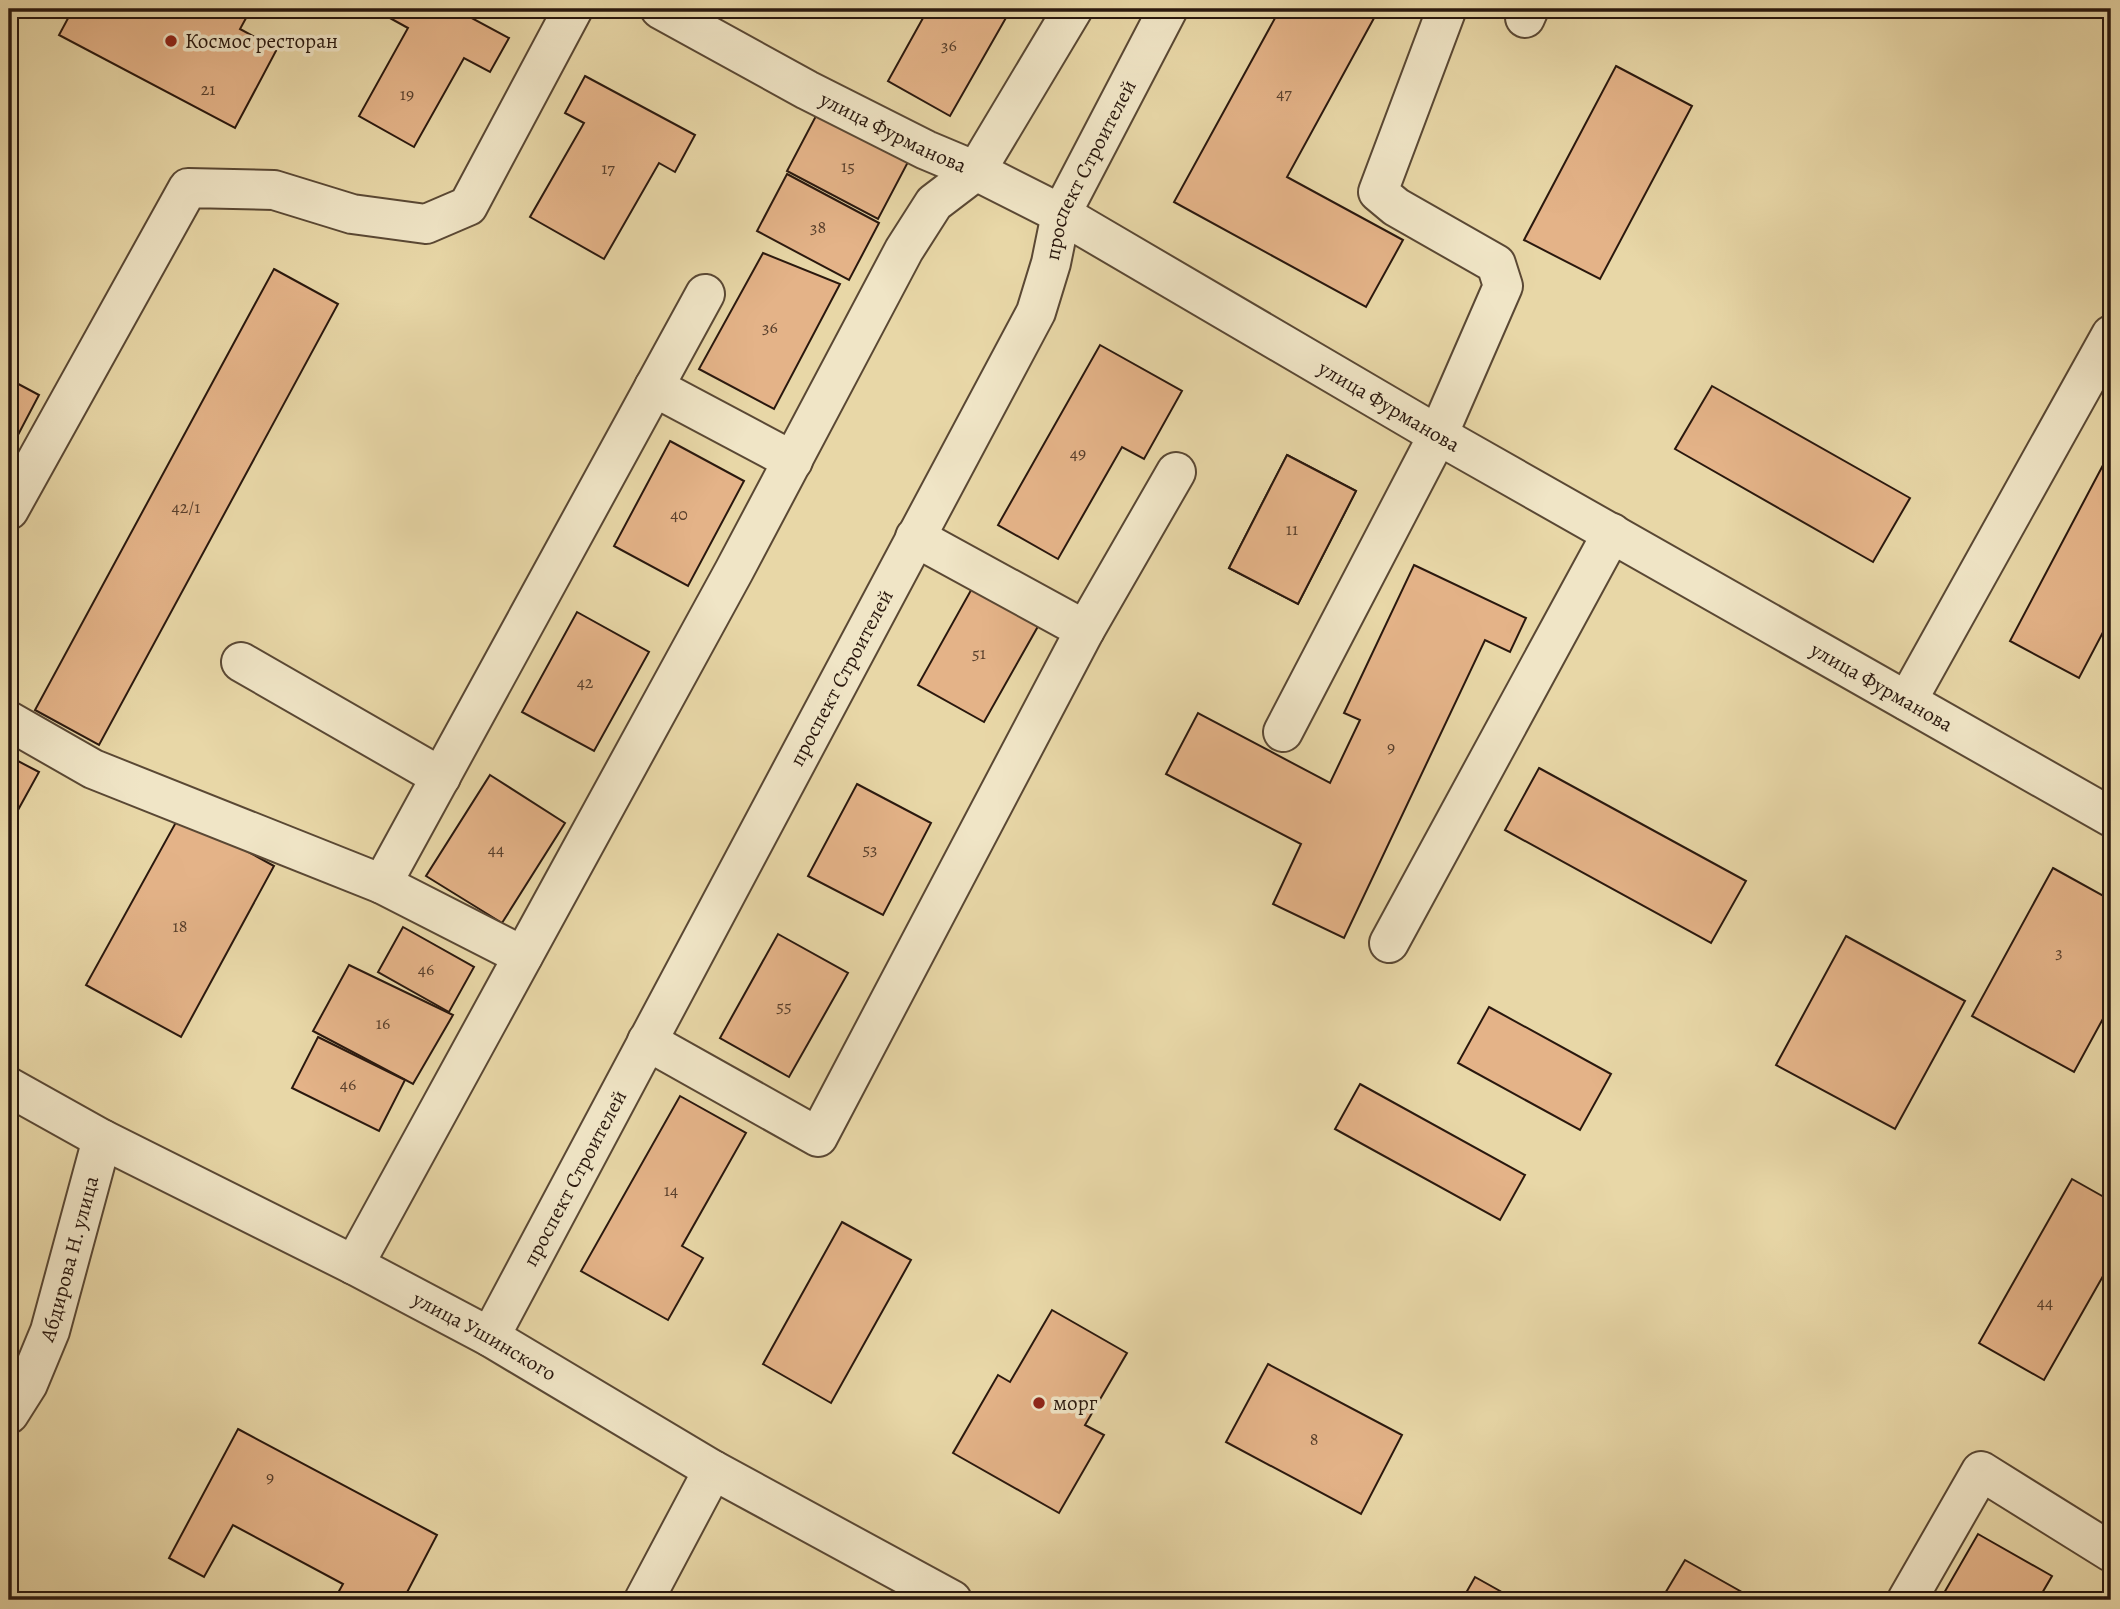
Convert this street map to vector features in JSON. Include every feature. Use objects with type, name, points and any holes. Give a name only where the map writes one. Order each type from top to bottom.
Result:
[{"type":"street","points":[[9,510],[188,188],[274,190],[352,214],[426,224],[468,206],[573,9]]},
{"type":"street","name":"улица Фурманова","points":[[660,9],[807,90],[1061,214],[1438,435],[2111,817]]},
{"type":"street","points":[[355,1265],[793,461],[904,250],[934,203],[976,171],[1073,9]]},
{"type":"street","name":"проспект Строителей","points":[[490,1337],[1036,312],[1051,262],[1061,214],[1168,9]]},
{"type":"street","points":[[1283,732],[1438,435],[1503,286],[1496,264],[1396,207],[1378,192],[1446,11],[1442,9]]},
{"type":"street","points":[[382,884],[705,294]]},
{"type":"street","points":[[1907,701],[2111,335]]},
{"type":"street","points":[[654,387],[793,461]]},
{"type":"street","points":[[647,1041],[818,1137],[1085,630],[1176,472]]},
{"type":"street","points":[[1389,943],[1612,533]]},
{"type":"street","points":[[915,537],[1085,630]]},
{"type":"street","points":[[241,662],[441,777]]},
{"type":"street","points":[[9,722],[93,769],[382,884],[523,956]]},
{"type":"street","name":"улица Ушинского","points":[[9,1087],[102,1139],[355,1265],[490,1337],[713,1470],[952,1600]]},
{"type":"street","name":"Абдирова Н. улица","points":[[9,1414],[28,1384],[50,1331],[102,1139]]},
{"type":"street","points":[[645,1600],[713,1470]]},
{"type":"street","points":[[1907,1600],[1981,1471],[2111,1552]]},
{"type":"building","points":[[73,9],[251,9],[240,29],[277,49],[235,128],[59,35]]},
{"type":"building","points":[[392,9],[455,9],[509,38],[490,72],[464,58],[414,147],[359,116],[408,28],[388,17]]},
{"type":"building","points":[[928,9],[1011,9],[950,116],[888,81]]},
{"type":"building","points":[[1280,9],[1379,9],[1287,177],[1403,240],[1366,307],[1174,202]]},
{"type":"building","points":[[1616,66],[1692,106],[1600,279],[1524,240]]},
{"type":"building","points":[[585,76],[695,135],[675,172],[659,163],[604,259],[530,217],[584,123],[565,113]]},
{"type":"building","points":[[817,114],[908,162],[878,219],[787,171]]},
{"type":"building","points":[[787,174],[879,223],[849,280],[757,231]]},
{"type":"building","points":[[763,253],[840,284],[774,409],[699,369]]},
{"type":"building","points":[[274,269],[338,304],[99,745],[35,710]]},
{"type":"building","points":[[1100,345],[1182,391],[1144,459],[1122,447],[1058,559],[998,525]]},
{"type":"building","points":[[9,379],[39,395],[9,452]]},
{"type":"building","points":[[1712,386],[1910,498],[1873,562],[1675,449]]},
{"type":"building","points":[[670,441],[744,481],[688,586],[614,546]]},
{"type":"building","points":[[2111,450],[2111,617],[2079,678],[2010,641]]},
{"type":"building","points":[[1287,455],[1356,491],[1298,604],[1229,568]]},
{"type":"building","points":[[1287,455],[1356,491],[1298,604],[1229,568]]},
{"type":"building","points":[[1414,565],[1526,618],[1510,652],[1485,640],[1344,938],[1273,904],[1301,844],[1166,774],[1198,713],[1330,783],[1360,720],[1344,713]]},
{"type":"building","points":[[975,583],[1041,621],[984,722],[918,685]]},
{"type":"building","points":[[577,612],[649,652],[594,751],[522,712]]},
{"type":"building","points":[[16,760],[39,772],[18,810],[9,804],[9,774]]},
{"type":"building","points":[[1539,768],[1746,881],[1711,943],[1505,830]]},
{"type":"building","points":[[490,775],[565,823],[502,923],[426,876]]},
{"type":"building","points":[[857,784],[931,823],[883,915],[808,876]]},
{"type":"building","points":[[180,815],[274,866],[181,1037],[86,985]]},
{"type":"building","points":[[2053,868],[2111,900],[2111,1004],[2074,1072],[1972,1016]]},
{"type":"building","points":[[403,927],[474,967],[449,1012],[378,972]]},
{"type":"building","points":[[778,934],[848,973],[789,1077],[720,1038]]},
{"type":"building","points":[[1846,936],[1965,1001],[1895,1129],[1776,1065]]},
{"type":"building","points":[[349,965],[453,1015],[413,1084],[313,1031]]},
{"type":"building","points":[[1489,1007],[1611,1074],[1580,1130],[1458,1063]]},
{"type":"building","points":[[318,1037],[405,1080],[379,1131],[292,1088]]},
{"type":"building","points":[[1360,1084],[1525,1175],[1500,1220],[1335,1129]]},
{"type":"building","points":[[680,1096],[746,1133],[682,1246],[703,1258],[668,1320],[581,1271]]},
{"type":"building","points":[[2072,1179],[2111,1201],[2111,1262],[2044,1380],[1979,1343]]},
{"type":"building","points":[[842,1222],[911,1260],[831,1403],[763,1364]]},
{"type":"building","name":"морг","points":[[1052,1310],[1127,1353],[1085,1425],[1104,1435],[1059,1513],[953,1453],[998,1375],[1010,1382]]},
{"type":"building","points":[[1268,1364],[1402,1435],[1361,1514],[1226,1442]]},
{"type":"building","points":[[238,1429],[437,1535],[403,1600],[334,1600],[343,1584],[233,1525],[204,1577],[169,1558]]},
{"type":"building","points":[[1978,1534],[2052,1576],[2038,1600],[1940,1600]]},
{"type":"building","points":[[1685,1560],[1756,1600],[1661,1600]]},
{"type":"building","points":[[1475,1577],[1516,1600],[1462,1600]]},
{"type":"place","name":"Космос ресторан","points":[[171,41]]},
{"type":"place","name":"морг","points":[[1039,1403]]}]
